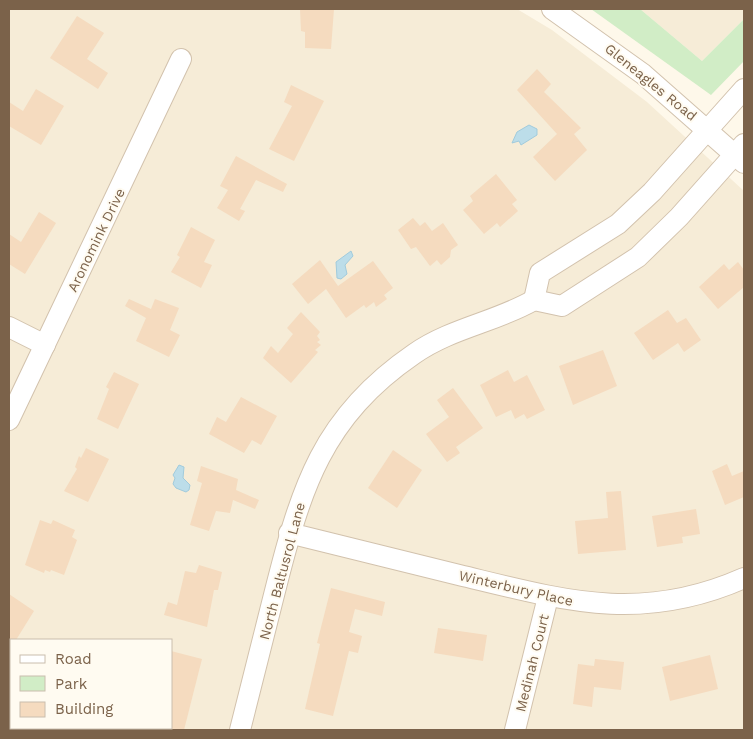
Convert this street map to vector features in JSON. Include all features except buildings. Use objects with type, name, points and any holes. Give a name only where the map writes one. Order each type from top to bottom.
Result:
[{"type":"street","name":"Gleneagles Road","points":[[552,9],[643,74],[741,154]]},
{"type":"street","name":"Aronomink Drive","points":[[9,420],[181,59]]},
{"type":"street","points":[[741,154],[638,257],[562,306],[534,300],[540,273],[618,224],[652,192],[744,89]]},
{"type":"street","name":"North Baltusrol Lane","points":[[240,730],[289,532],[311,473],[321,453],[352,410],[386,376],[414,354],[440,338],[492,319],[534,300]]},
{"type":"street","points":[[9,328],[45,345]]},
{"type":"street","name":"Winterbury Place","points":[[289,532],[548,597],[593,604],[660,602],[700,594],[744,578]]},
{"type":"street","name":"Medinah Court","points":[[515,730],[548,597]]},
{"type":"shaded area","points":[[9,9],[517,9],[552,30],[647,102],[744,191],[744,730],[9,730]]},
{"type":"shaded area","points":[[640,9],[744,9],[744,19],[702,61]]},
{"type":"green space","points":[[591,9],[640,9],[702,61],[744,19],[744,61],[711,95]]},
{"type":"water","points":[[529,125],[537,129],[537,135],[521,145],[519,141],[512,143],[517,132]]},
{"type":"water","points":[[351,251],[353,256],[345,265],[347,274],[341,279],[337,278],[336,262]]},
{"type":"water","points":[[179,465],[184,467],[183,478],[190,485],[189,490],[186,492],[176,488],[173,484],[175,478],[173,475]]}]
